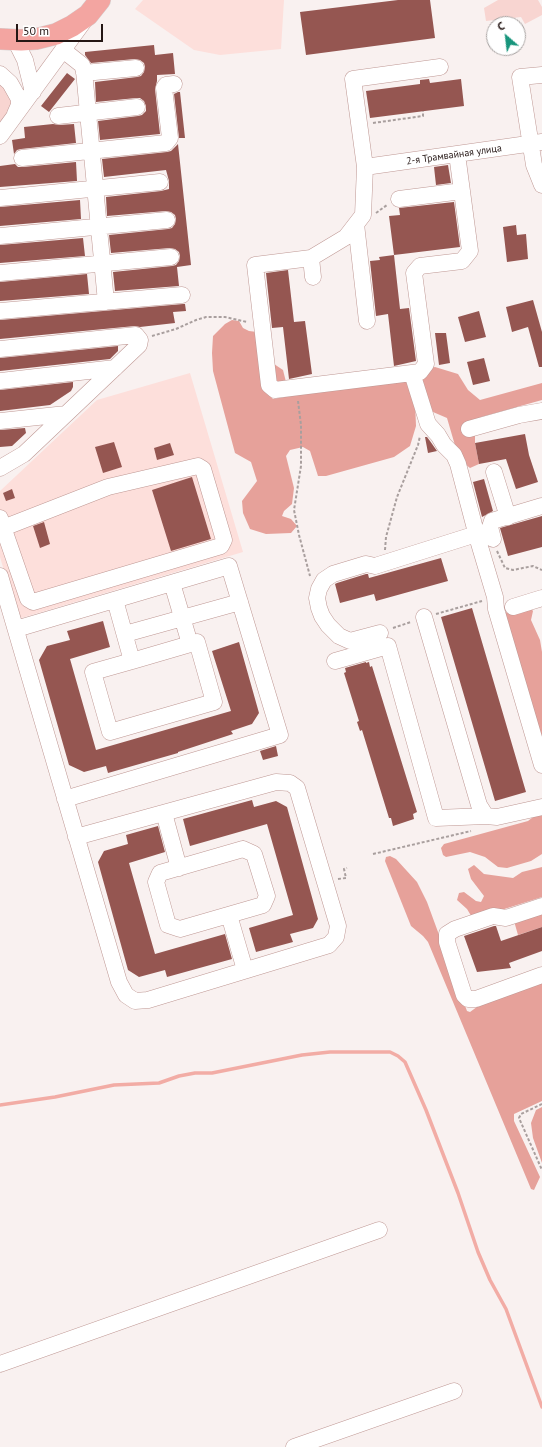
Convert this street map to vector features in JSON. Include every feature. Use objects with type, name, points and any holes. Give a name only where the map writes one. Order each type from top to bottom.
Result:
[{"type":"main road","points":[[8,39],[36,39],[56,34],[72,26],[94,7]]},
{"type":"street","points":[[0,136],[94,7]]},
{"type":"street","points":[[8,39],[25,60],[33,92]]},
{"type":"street","points":[[63,50],[82,65],[84,73],[106,302]]},
{"type":"street","points":[[440,66],[353,79],[365,167],[363,215],[346,237],[311,258],[255,265],[269,385],[275,390],[420,372],[426,364],[414,273],[420,266],[462,261],[470,251],[457,154]]},
{"type":"street","points":[[84,73],[136,68]]},
{"type":"street","points":[[0,74],[10,83],[19,98],[19,105],[14,118]]},
{"type":"street","points":[[542,74],[520,77],[537,143],[534,165],[542,185]]},
{"type":"street","points":[[22,158],[166,143],[170,138],[164,88],[166,85],[174,84]]},
{"type":"street","points":[[58,116],[137,107]]},
{"type":"street","name":"2-я Трамвайная улица","points":[[365,167],[537,143]]},
{"type":"street","points":[[0,198],[160,182]]},
{"type":"street","points":[[399,199],[462,191]]},
{"type":"street","points":[[0,236],[167,220]]},
{"type":"street","points":[[356,224],[367,321]]},
{"type":"street","points":[[0,273],[171,257]]},
{"type":"street","points":[[311,258],[313,277]]},
{"type":"street","points":[[0,311],[182,295]]},
{"type":"street","points":[[0,349],[136,335],[140,340],[139,345],[24,454],[0,468]]},
{"type":"street","points":[[0,381],[115,368]]},
{"type":"street","points":[[412,373],[428,424],[438,435],[444,445],[454,455],[486,539],[496,608],[542,765]]},
{"type":"street","points":[[469,429],[519,415],[542,411]]},
{"type":"street","points":[[0,421],[66,414]]},
{"type":"street","points":[[198,466],[203,468],[224,540],[221,546],[33,602],[28,599],[2,523],[108,487],[198,466]]},
{"type":"street","points":[[494,472],[508,517]]},
{"type":"street","points":[[486,539],[492,521],[542,506]]},
{"type":"street","points":[[380,633],[350,641],[339,636],[328,625],[322,616],[317,598],[319,588],[324,580],[333,574],[366,564],[375,566],[470,536],[486,539]]},
{"type":"street","points":[[16,629],[229,566],[280,735],[65,799]]},
{"type":"street","points":[[0,576],[76,837],[119,982],[126,995],[135,1001],[148,1000],[329,945],[336,937],[338,926],[297,788],[290,783],[276,782],[76,837]]},
{"type":"street","points":[[172,583],[190,644]]},
{"type":"street","points":[[513,606],[542,598]]},
{"type":"street","points":[[115,600],[132,661]]},
{"type":"street","points":[[125,634],[240,602]]},
{"type":"street","points":[[424,617],[479,805],[486,816]]},
{"type":"street","points":[[197,642],[214,702],[110,732],[93,672],[132,661],[197,642]]},
{"type":"street","points":[[335,661],[388,646],[436,818],[497,817],[542,807]]},
{"type":"street","points":[[164,813],[179,868]]},
{"type":"street","points":[[243,849],[254,854],[267,896],[263,905],[180,929],[168,925],[156,882],[160,873],[179,868],[243,849]]},
{"type":"street","points":[[542,906],[506,918],[493,916],[455,929],[447,934],[447,942],[464,995],[468,999],[476,999],[542,976]]},
{"type":"street","points":[[229,915],[245,970]]},
{"type":"street","points":[[0,1364],[379,1230]]},
{"type":"street","points":[[294,1447],[454,1391]]},
{"type":"path","points":[[359,125],[424,116],[423,111]]},
{"type":"path","points":[[140,340],[176,330],[196,320],[206,317],[225,317],[244,321],[256,326],[262,326]]},
{"type":"path","points":[[297,388],[301,466],[294,510],[299,535],[317,598]]},
{"type":"path","points":[[385,563],[386,537],[397,497],[418,445],[421,432]]},
{"type":"path","points":[[486,539],[498,555],[505,568],[514,570],[533,566],[542,570]]},
{"type":"path","points":[[373,854],[474,831]]},
{"type":"path","points":[[346,878],[344,869],[347,868]]},
{"type":"path","points":[[542,1104],[521,1114],[519,1118],[542,1170]]},
{"type":"shaded area","points":[[143,0],[284,0],[281,49],[220,55],[194,50],[135,9]]},
{"type":"shaded area","points":[[498,0],[538,0],[542,7],[542,15],[526,23],[526,16],[486,16],[486,21],[484,8]]},
{"type":"shaded area","points":[[0,80],[15,101],[0,128]]},
{"type":"shaded area","points":[[232,320],[239,321],[243,328],[249,331],[257,332],[271,362],[283,370],[287,386],[267,392],[273,399],[390,379],[435,367],[458,374],[468,390],[480,400],[542,383],[542,400],[481,417],[475,421],[475,443],[479,464],[470,468],[459,459],[447,418],[433,412],[424,397],[415,402],[416,426],[410,446],[394,457],[326,476],[318,476],[310,451],[303,447],[290,450],[286,456],[294,488],[292,504],[284,511],[282,516],[291,519],[297,526],[291,533],[266,534],[250,529],[243,513],[242,501],[257,481],[251,462],[235,453],[213,371],[213,336],[225,324]]},
{"type":"shaded area","points":[[190,373],[243,552],[18,619],[0,557],[0,491],[97,400]]},
{"type":"shaded area","points":[[529,606],[533,611],[531,620],[540,640],[542,652],[542,740],[504,613]]},
{"type":"shaded area","points":[[542,810],[542,854],[531,861],[507,868],[498,867],[485,857],[470,852],[446,857],[443,855],[441,848],[444,844],[528,821]]},
{"type":"shaded area","points":[[390,856],[396,859],[417,882],[427,902],[467,1011],[470,1012],[485,1001],[542,978],[542,1101],[514,1114],[514,1121],[540,1177],[534,1190],[531,1189],[428,942],[411,926],[385,861],[386,857]]},
{"type":"shaded area","points":[[474,865],[484,874],[513,878],[522,872],[542,867],[542,897],[473,919],[467,909],[457,900],[459,893],[464,892],[476,901],[481,902],[484,896],[471,879],[468,869]]},
{"type":"shaded area","points":[[542,910],[542,927],[518,935],[514,921]]},
{"type":"shaded area","points":[[542,1107],[542,1163],[533,1138],[531,1123],[536,1110]]},
{"type":"building","points":[[398,0],[430,0],[435,38],[306,55],[300,12]]},
{"type":"building","points":[[154,45],[155,55],[173,53],[175,74],[157,75],[155,89],[160,134],[100,140],[98,121],[142,115],[146,111],[146,106],[144,101],[140,98],[96,102],[95,82],[141,76],[145,67],[144,63],[135,59],[91,63],[85,55],[85,52]]},
{"type":"building","points":[[67,73],[75,79],[49,112],[41,106]]},
{"type":"building","points":[[429,79],[430,83],[461,79],[464,106],[370,118],[366,91],[420,84],[420,80]]},
{"type":"building","points":[[180,92],[185,138],[179,138],[174,94]]},
{"type":"building","points":[[53,124],[74,124],[76,143],[21,149],[17,150],[14,154],[12,140],[25,138],[24,127]]},
{"type":"building","points":[[178,144],[191,265],[177,267],[179,286],[115,291],[113,272],[172,266],[176,265],[180,256],[179,252],[170,248],[111,253],[109,235],[168,229],[172,228],[176,219],[175,215],[166,211],[107,216],[106,197],[169,189],[169,181],[166,170],[104,177],[102,159],[167,152],[171,151]]},
{"type":"building","points":[[76,162],[77,181],[0,187],[0,166],[15,164],[18,167],[23,167]]},
{"type":"building","points":[[448,165],[451,183],[436,185],[434,167]]},
{"type":"building","points":[[80,200],[81,219],[0,226],[0,207]]},
{"type":"building","points":[[454,202],[460,247],[394,255],[389,216],[400,215],[399,208]]},
{"type":"building","points":[[516,225],[517,235],[526,234],[528,259],[507,262],[503,227]]},
{"type":"building","points":[[83,238],[85,256],[0,263],[0,245]]},
{"type":"building","points":[[394,255],[400,309],[409,308],[416,361],[394,366],[388,314],[376,316],[370,261],[380,260],[379,257]]},
{"type":"building","points":[[288,270],[294,322],[305,321],[312,374],[289,379],[283,327],[272,328],[266,273]]},
{"type":"building","points":[[87,274],[89,294],[0,301],[0,282]]},
{"type":"building","points":[[533,300],[542,332],[542,367],[539,367],[528,327],[512,332],[506,307]]},
{"type":"building","points":[[185,304],[186,311],[173,312],[175,323],[0,339],[0,320]]},
{"type":"building","points":[[479,311],[486,337],[465,342],[458,317]]},
{"type":"building","points":[[435,333],[446,333],[450,363],[439,365]]},
{"type":"building","points":[[118,346],[118,351],[110,359],[0,371],[0,358]]},
{"type":"building","points":[[484,358],[490,381],[473,385],[467,362]]},
{"type":"building","points":[[73,382],[71,391],[50,405],[0,411],[0,390]]},
{"type":"building","points":[[25,428],[26,433],[12,446],[0,447],[0,430]]},
{"type":"building","points":[[525,434],[529,455],[538,482],[516,489],[506,459],[479,464],[475,443]]},
{"type":"building","points":[[425,437],[427,437],[437,451],[428,453]]},
{"type":"building","points":[[114,442],[122,467],[103,473],[95,447]]},
{"type":"building","points":[[170,443],[174,455],[157,460],[154,448]]},
{"type":"building","points":[[192,477],[211,539],[171,551],[152,490]]},
{"type":"building","points":[[484,479],[493,511],[482,517],[473,482]]},
{"type":"building","points":[[12,489],[15,498],[6,501],[3,493]]},
{"type":"building","points":[[542,516],[542,547],[508,556],[500,528]]},
{"type":"building","points":[[44,522],[50,544],[40,548],[33,526]]},
{"type":"building","points":[[441,558],[448,581],[376,601],[374,594],[340,603],[335,584],[337,583],[366,574],[368,574],[369,578]]},
{"type":"building","points":[[472,608],[526,792],[495,801],[441,617]]},
{"type":"building","points":[[103,621],[110,647],[70,659],[96,750],[231,711],[212,651],[239,642],[259,713],[252,724],[231,731],[233,734],[178,753],[108,773],[106,766],[84,772],[69,765],[39,660],[47,646],[70,640],[67,631]]},
{"type":"building","points":[[369,662],[370,667],[372,666],[417,812],[413,814],[414,819],[393,826],[391,818],[389,818],[362,730],[360,731],[357,722],[359,721],[344,673],[346,672],[345,668]]},
{"type":"building","points":[[276,746],[278,756],[263,760],[260,751]]},
{"type":"building","points":[[252,800],[254,807],[276,801],[287,807],[318,919],[313,928],[290,934],[293,942],[256,952],[249,928],[293,915],[267,824],[190,846],[183,819]]},
{"type":"building","points":[[158,826],[165,852],[129,863],[155,954],[225,934],[232,959],[167,977],[165,970],[139,977],[128,970],[98,862],[104,851],[128,844],[126,835]]},
{"type":"building","points":[[496,926],[501,941],[542,927],[542,951],[509,963],[511,968],[477,972],[464,936]]},
{"type":"waterway","points":[[0,1105],[55,1097],[114,1085],[159,1083],[179,1076],[195,1073],[212,1073],[302,1055],[330,1052],[390,1052],[398,1056],[405,1062],[426,1110],[458,1193],[478,1252],[490,1280],[506,1309],[542,1407]]}]
